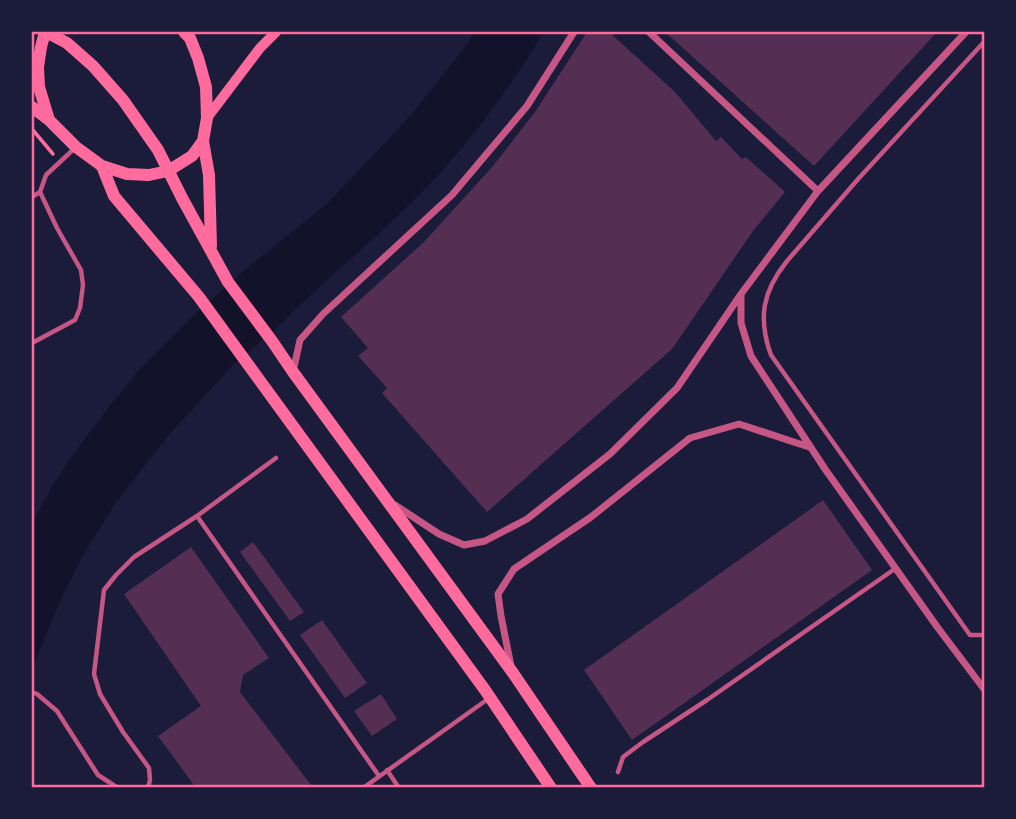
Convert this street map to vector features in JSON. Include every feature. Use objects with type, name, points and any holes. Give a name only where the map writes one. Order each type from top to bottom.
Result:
[{"type":"main road","points":[[49,120],[39,87],[39,57],[46,32],[67,43],[93,66],[123,100],[158,150],[229,282],[513,673],[592,788]]},
{"type":"main road","points":[[184,32],[190,38],[206,87],[207,118],[203,141],[209,175],[211,250]]},
{"type":"main road","points":[[207,118],[275,32]]},
{"type":"main road","points":[[32,107],[76,147],[102,166],[127,174],[149,175],[168,171],[192,156],[203,141]]},
{"type":"main road","points":[[102,166],[114,195],[200,297],[490,697],[551,788]]},
{"type":"street","points":[[293,372],[300,340],[323,314],[452,195],[527,106],[574,32]]},
{"type":"street","points":[[649,32],[818,191]]},
{"type":"street","points":[[385,499],[439,534],[464,545],[485,541],[527,519],[610,454],[677,388],[741,294],[818,191],[966,32]]},
{"type":"street","points":[[741,294],[741,323],[751,356],[810,447],[938,628],[985,688]]},
{"type":"street","points":[[513,673],[498,594],[514,569],[591,517],[690,438],[739,424],[810,447]]},
{"type":"lane","points":[[985,42],[787,261],[768,291],[763,313],[765,338],[771,355],[970,635],[985,635]]},
{"type":"lane","points":[[32,197],[40,192],[46,175],[76,147]]},
{"type":"lane","points":[[32,342],[75,320],[80,308],[83,285],[81,270],[40,192]]},
{"type":"lane","points":[[148,788],[149,768],[100,694],[94,674],[104,590],[134,558],[276,458]]},
{"type":"lane","points":[[197,516],[379,776]]},
{"type":"lane","points":[[618,772],[623,757],[896,568]]},
{"type":"lane","points":[[34,693],[57,711],[98,775],[118,788]]},
{"type":"lane","points":[[363,788],[490,697]]},
{"type":"lane","points":[[387,770],[399,788]]},
{"type":"path","points":[[32,129],[60,163]]},
{"type":"shaded area","points":[[475,32],[544,32],[494,106],[442,171],[281,324],[232,366],[168,436],[116,502],[83,555],[61,598],[32,669],[32,523],[72,456],[139,370],[193,316],[329,202],[411,115]]},
{"type":"building","points":[[587,32],[609,32],[675,92],[716,141],[721,137],[742,159],[746,157],[785,192],[753,231],[672,349],[487,512],[382,393],[387,388],[358,356],[368,348],[341,317],[424,242],[493,166],[535,112]]},
{"type":"building","points":[[665,32],[937,32],[814,166]]},
{"type":"building","points":[[823,500],[872,570],[632,740],[584,670]]},
{"type":"building","points":[[253,542],[304,612],[290,621],[240,552]]},
{"type":"building","points":[[191,547],[269,658],[243,675],[240,692],[311,785],[308,788],[196,788],[158,736],[201,706],[124,594]]},
{"type":"building","points":[[322,620],[367,683],[345,698],[300,635]]},
{"type":"building","points":[[381,694],[397,719],[372,736],[354,711]]}]
